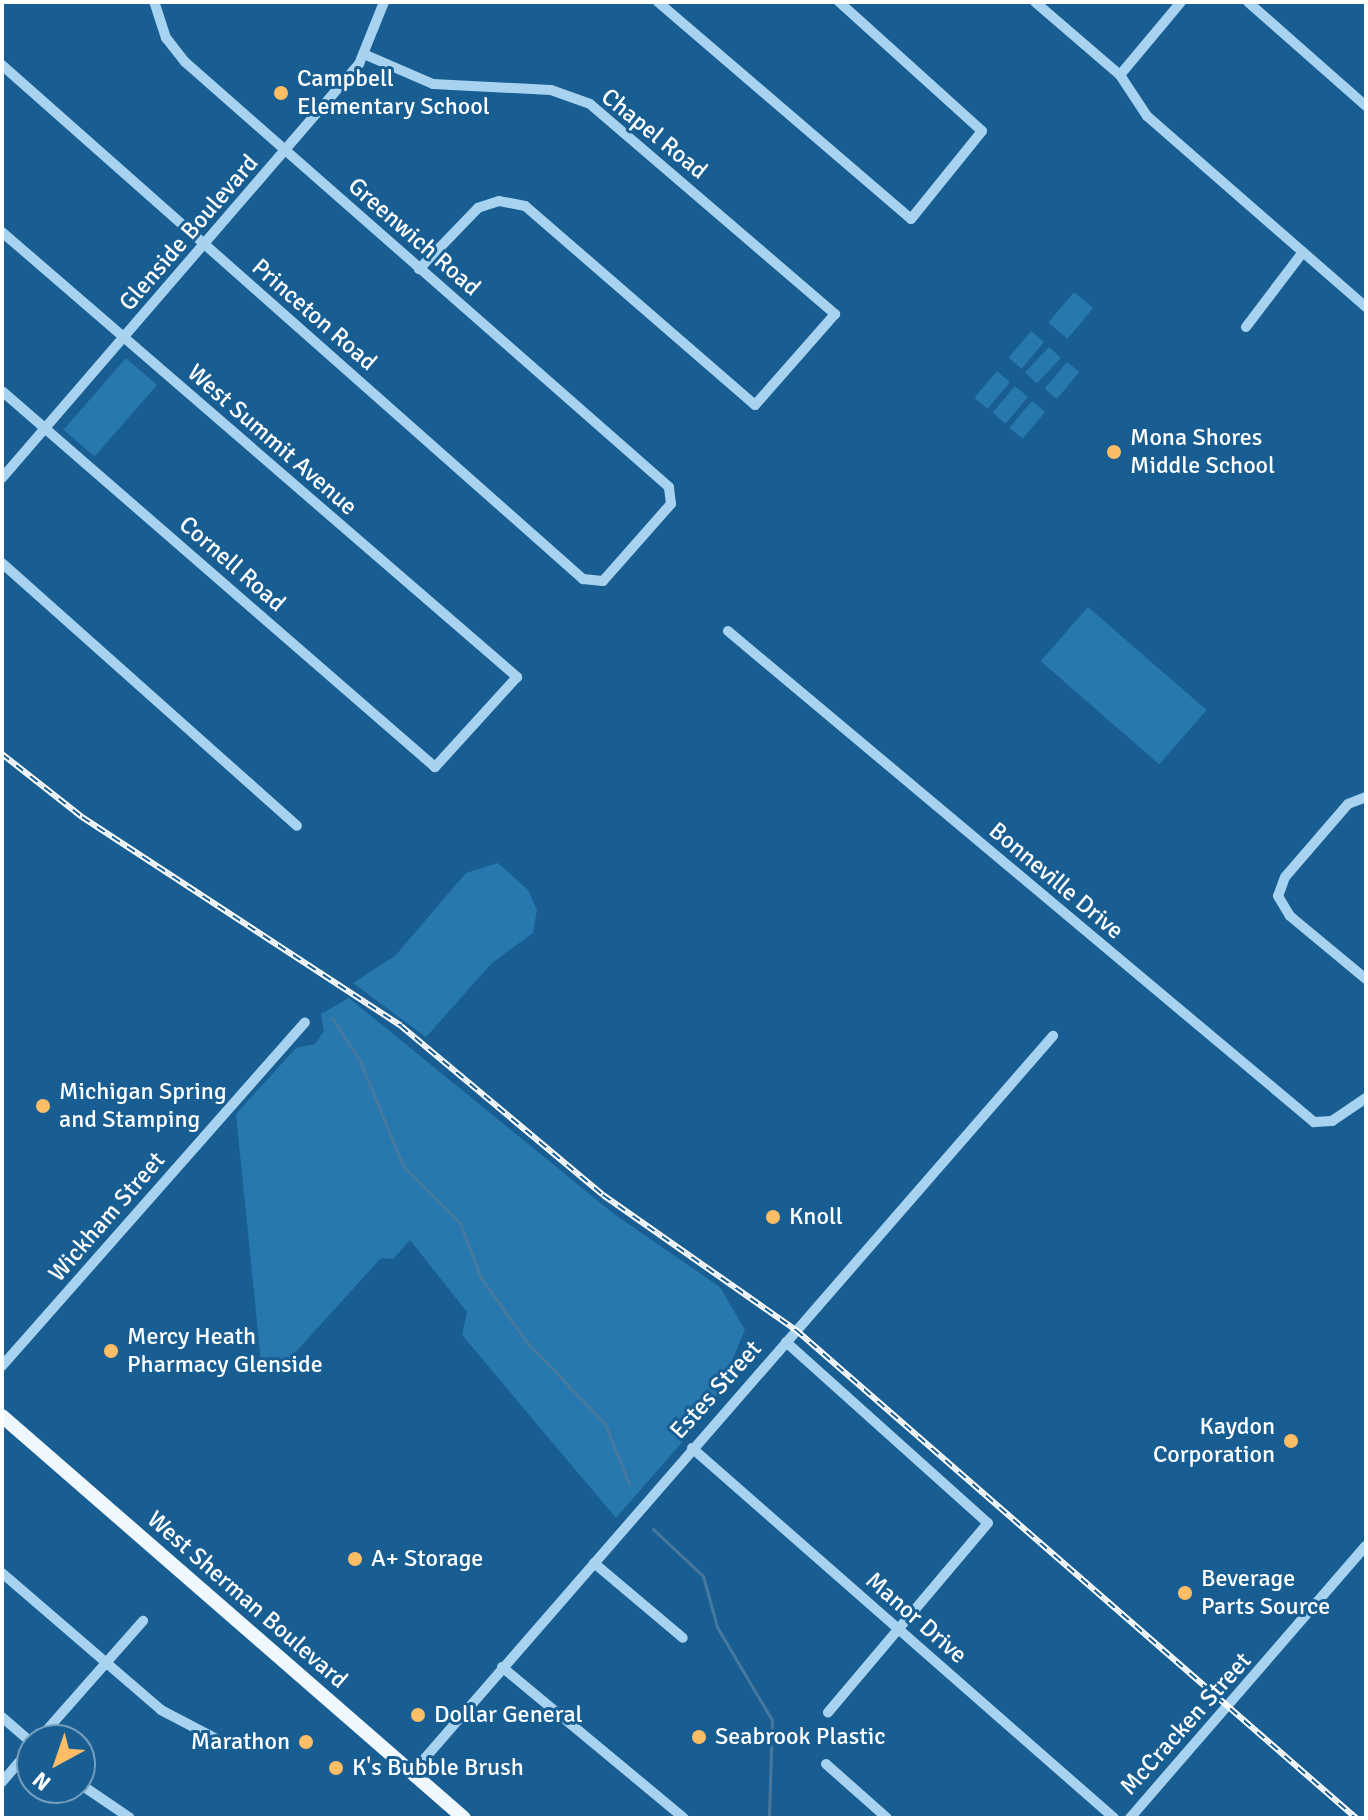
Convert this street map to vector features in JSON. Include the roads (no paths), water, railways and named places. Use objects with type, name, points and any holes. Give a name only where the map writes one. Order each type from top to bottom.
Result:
[{"type":"main road","name":"West Sherman Boulevard","points":[[2,1416],[464,1818]]},
{"type":"street","name":"Greenwich Road","points":[[154,2],[173,49],[286,152],[669,487]]},
{"type":"street","name":"Glenside Boulevard","points":[[2,478],[286,152],[366,55],[384,2]]},
{"type":"street","points":[[658,2],[904,218],[917,216],[982,131],[839,2]]},
{"type":"street","points":[[1035,2],[1120,75],[1126,90],[1366,307]]},
{"type":"street","points":[[1120,75],[1181,2]]},
{"type":"street","points":[[1248,2],[1366,106]]},
{"type":"street","name":"Chapel Road","points":[[366,55],[433,84],[551,90],[590,104],[835,314],[755,405],[525,206],[499,201],[478,208],[419,269]]},
{"type":"street","name":"Princeton Road","points":[[2,65],[583,579],[603,581],[671,504],[669,487]]},
{"type":"street","name":"West Summit Avenue","points":[[2,232],[517,677],[435,767]]},
{"type":"street","points":[[1246,327],[1303,252]]},
{"type":"street","name":"Cornell Road","points":[[2,391],[435,767]]},
{"type":"street","points":[[2,563],[297,826]]},
{"type":"street","name":"Bonneville Drive","points":[[728,631],[1314,1122],[1332,1121],[1366,1098]]},
{"type":"street","points":[[1366,797],[1348,804],[1285,877],[1278,896],[1290,916],[1366,979]]},
{"type":"street","name":"Wickham Street","points":[[2,1366],[305,1022]]},
{"type":"street","name":"Estes Street","points":[[412,1773],[1053,1036]]},
{"type":"street","points":[[786,1342],[988,1523],[828,1712]]},
{"type":"street","name":"Manor Drive","points":[[692,1448],[1114,1818]]},
{"type":"street","name":"McCracken Street","points":[[1130,1818],[1365,1550]]},
{"type":"street","points":[[594,1563],[683,1638]]},
{"type":"street","points":[[2,1573],[161,1710],[228,1745]]},
{"type":"street","points":[[52,1724],[143,1621]]},
{"type":"street","points":[[502,1667],[684,1818]]},
{"type":"street","points":[[826,1764],[887,1818]]},
{"type":"street","points":[[2,1782],[16,1765]]},
{"type":"street","points":[[96,1795],[130,1818]]},
{"type":"waterway","points":[[332,1018],[360,1061],[403,1166],[460,1223],[481,1278],[526,1341],[605,1424],[629,1484]]},
{"type":"waterway","points":[[653,1529],[703,1576],[717,1627],[772,1720],[769,1818]]},
{"type":"railway","points":[[2,754],[82,817],[401,1026],[603,1195],[796,1330],[1356,1818]]},
{"type":"place","name":"Campbell Elementary School","points":[[281,93]]},
{"type":"place","name":"Mona Shores Middle School","points":[[1114,452]]},
{"type":"place","name":"Michigan Spring and Stamping","points":[[43,1106]]},
{"type":"place","name":"Knoll","points":[[773,1217]]},
{"type":"place","name":"Mercy Heath Pharmacy Glenside","points":[[111,1351]]},
{"type":"place","name":"Kaydon Corporation","points":[[1291,1441]]},
{"type":"place","name":"A+ Storage","points":[[355,1559]]},
{"type":"place","name":"Beverage Parts Source","points":[[1185,1593]]},
{"type":"place","name":"Dollar General","points":[[418,1715]]},
{"type":"place","name":"Seabrook Plastic","points":[[699,1737]]},
{"type":"place","name":"Marathon","points":[[306,1742]]},
{"type":"place","name":"K's Bubble Brush","points":[[336,1768]]}]
